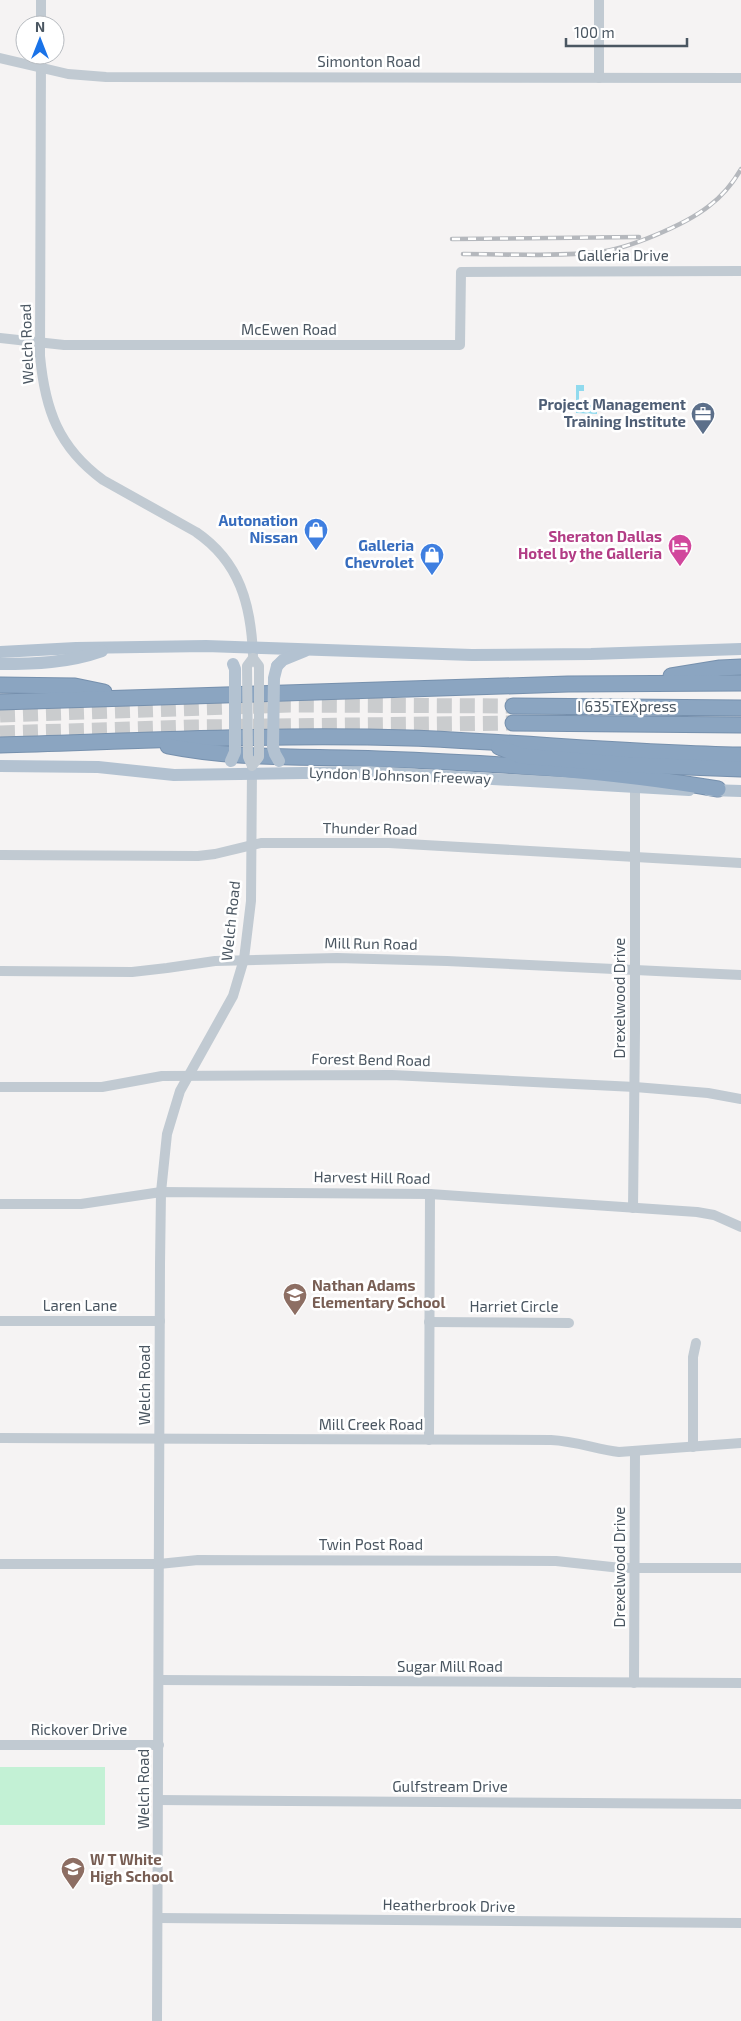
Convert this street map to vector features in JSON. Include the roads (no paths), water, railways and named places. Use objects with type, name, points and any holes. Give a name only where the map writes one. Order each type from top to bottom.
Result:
[{"type":"highway","points":[[629,682],[720,668],[741,667]]},
{"type":"highway","points":[[0,702],[122,697],[236,696],[629,682],[741,683]]},
{"type":"highway","points":[[0,685],[75,686],[122,697]]},
{"type":"highway","name":"I 635 TEXpress","points":[[513,706],[741,708]]},
{"type":"highway","name":"I 635 TEXpress","points":[[513,723],[741,725]]},
{"type":"highway","points":[[0,745],[142,740],[325,738],[484,741],[681,754],[741,755]]},
{"type":"highway","points":[[142,740],[198,752],[290,758],[463,762],[663,780],[718,789]]},
{"type":"highway","points":[[484,741],[521,756],[633,765],[741,768]]},
{"type":"main road","points":[[198,775],[215,772],[224,768],[231,761],[235,752],[235,670],[233,664],[224,654],[206,646]]},
{"type":"main road","points":[[0,652],[206,646],[253,652],[317,649],[472,655],[599,654],[741,649]]},
{"type":"main road","points":[[0,664],[61,662],[84,657],[109,648]]},
{"type":"main road","points":[[291,772],[274,754],[274,678],[278,666],[291,656],[317,649]]},
{"type":"main road","name":"Lyndon B Johnson Freeway","points":[[0,766],[98,767],[160,774],[198,775],[252,770],[369,772],[635,788],[741,791]]},
{"type":"street","points":[[41,0],[41,15]]},
{"type":"street","points":[[599,0],[599,78]]},
{"type":"street","name":"Simonton Road","points":[[0,58],[68,74],[106,77],[741,78]]},
{"type":"street","name":"Welch Road","points":[[41,67],[40,343],[45,397],[52,418],[69,448],[82,463],[103,480],[182,523],[206,539],[214,547],[235,574],[246,601],[250,616],[253,652],[247,666],[248,757],[252,770],[252,846],[250,918],[244,959],[233,996],[180,1091],[167,1134],[161,1192],[157,2021]]},
{"type":"street","name":"Galleria Drive","points":[[505,272],[741,271]]},
{"type":"street","name":"McEwen Road","points":[[0,338],[64,345],[460,345],[461,272],[505,272]]},
{"type":"street","name":"Drexelwood Drive","points":[[633,1208],[636,971],[635,788]]},
{"type":"street","name":"Thunder Road","points":[[0,855],[198,856],[215,854],[260,843],[389,843],[741,863]]},
{"type":"street","name":"Mill Run Road","points":[[0,971],[132,972],[215,960],[337,958],[447,960],[741,976]]},
{"type":"street","name":"Forest Bend Road","points":[[0,1087],[102,1088],[119,1086],[149,1077],[188,1075],[431,1076],[708,1093],[741,1099]]},
{"type":"street","name":"Harvest Hill Road","points":[[0,1204],[80,1204],[161,1192],[430,1194],[714,1214],[741,1227]]},
{"type":"street","points":[[429,1440],[430,1194]]},
{"type":"street","name":"Laren Lane","points":[[0,1321],[160,1320]]},
{"type":"street","name":"Harriet Circle","points":[[429,1322],[569,1323]]},
{"type":"street","points":[[693,1446],[693,1357],[696,1343]]},
{"type":"street","name":"Mill Creek Road","points":[[0,1438],[571,1440],[604,1450],[635,1452],[741,1443]]},
{"type":"street","name":"Drexelwood Drive","points":[[634,1683],[635,1452]]},
{"type":"street","name":"Twin Post Road","points":[[0,1564],[159,1564],[198,1560],[556,1561],[634,1568],[741,1568]]},
{"type":"street","name":"Sugar Mill Road","points":[[160,1680],[741,1683]]},
{"type":"street","name":"Rickover Drive","points":[[0,1746],[159,1745]]},
{"type":"street","name":"Gulfstream Drive","points":[[158,1800],[741,1804]]},
{"type":"street","name":"Heatherbrook Drive","points":[[158,1918],[741,1923]]},
{"type":"water","points":[[576,385],[584,385],[584,391],[579,391],[579,403],[597,404],[597,414],[576,413]]},
{"type":"tunnel","points":[[0,715],[290,705],[513,706]]},
{"type":"tunnel","points":[[0,733],[195,727],[513,723]]},
{"type":"railway","points":[[463,254],[564,254],[597,252],[623,247],[671,228],[698,213],[723,194],[741,169]]},
{"type":"railway","points":[[452,239],[639,237]]},
{"type":"place","name":"Project Management Training Institute","points":[[703,435]]},
{"type":"place","name":"Autonation Nissan","points":[[316,551]]},
{"type":"place","name":"Sheraton Dallas Hotel by the Galleria","points":[[680,567]]},
{"type":"place","name":"Galleria Chevrolet","points":[[432,576]]},
{"type":"place","name":"Nathan Adams Elementary School","points":[[295,1316]]},
{"type":"place","name":"W T White High School","points":[[73,1890]]}]
